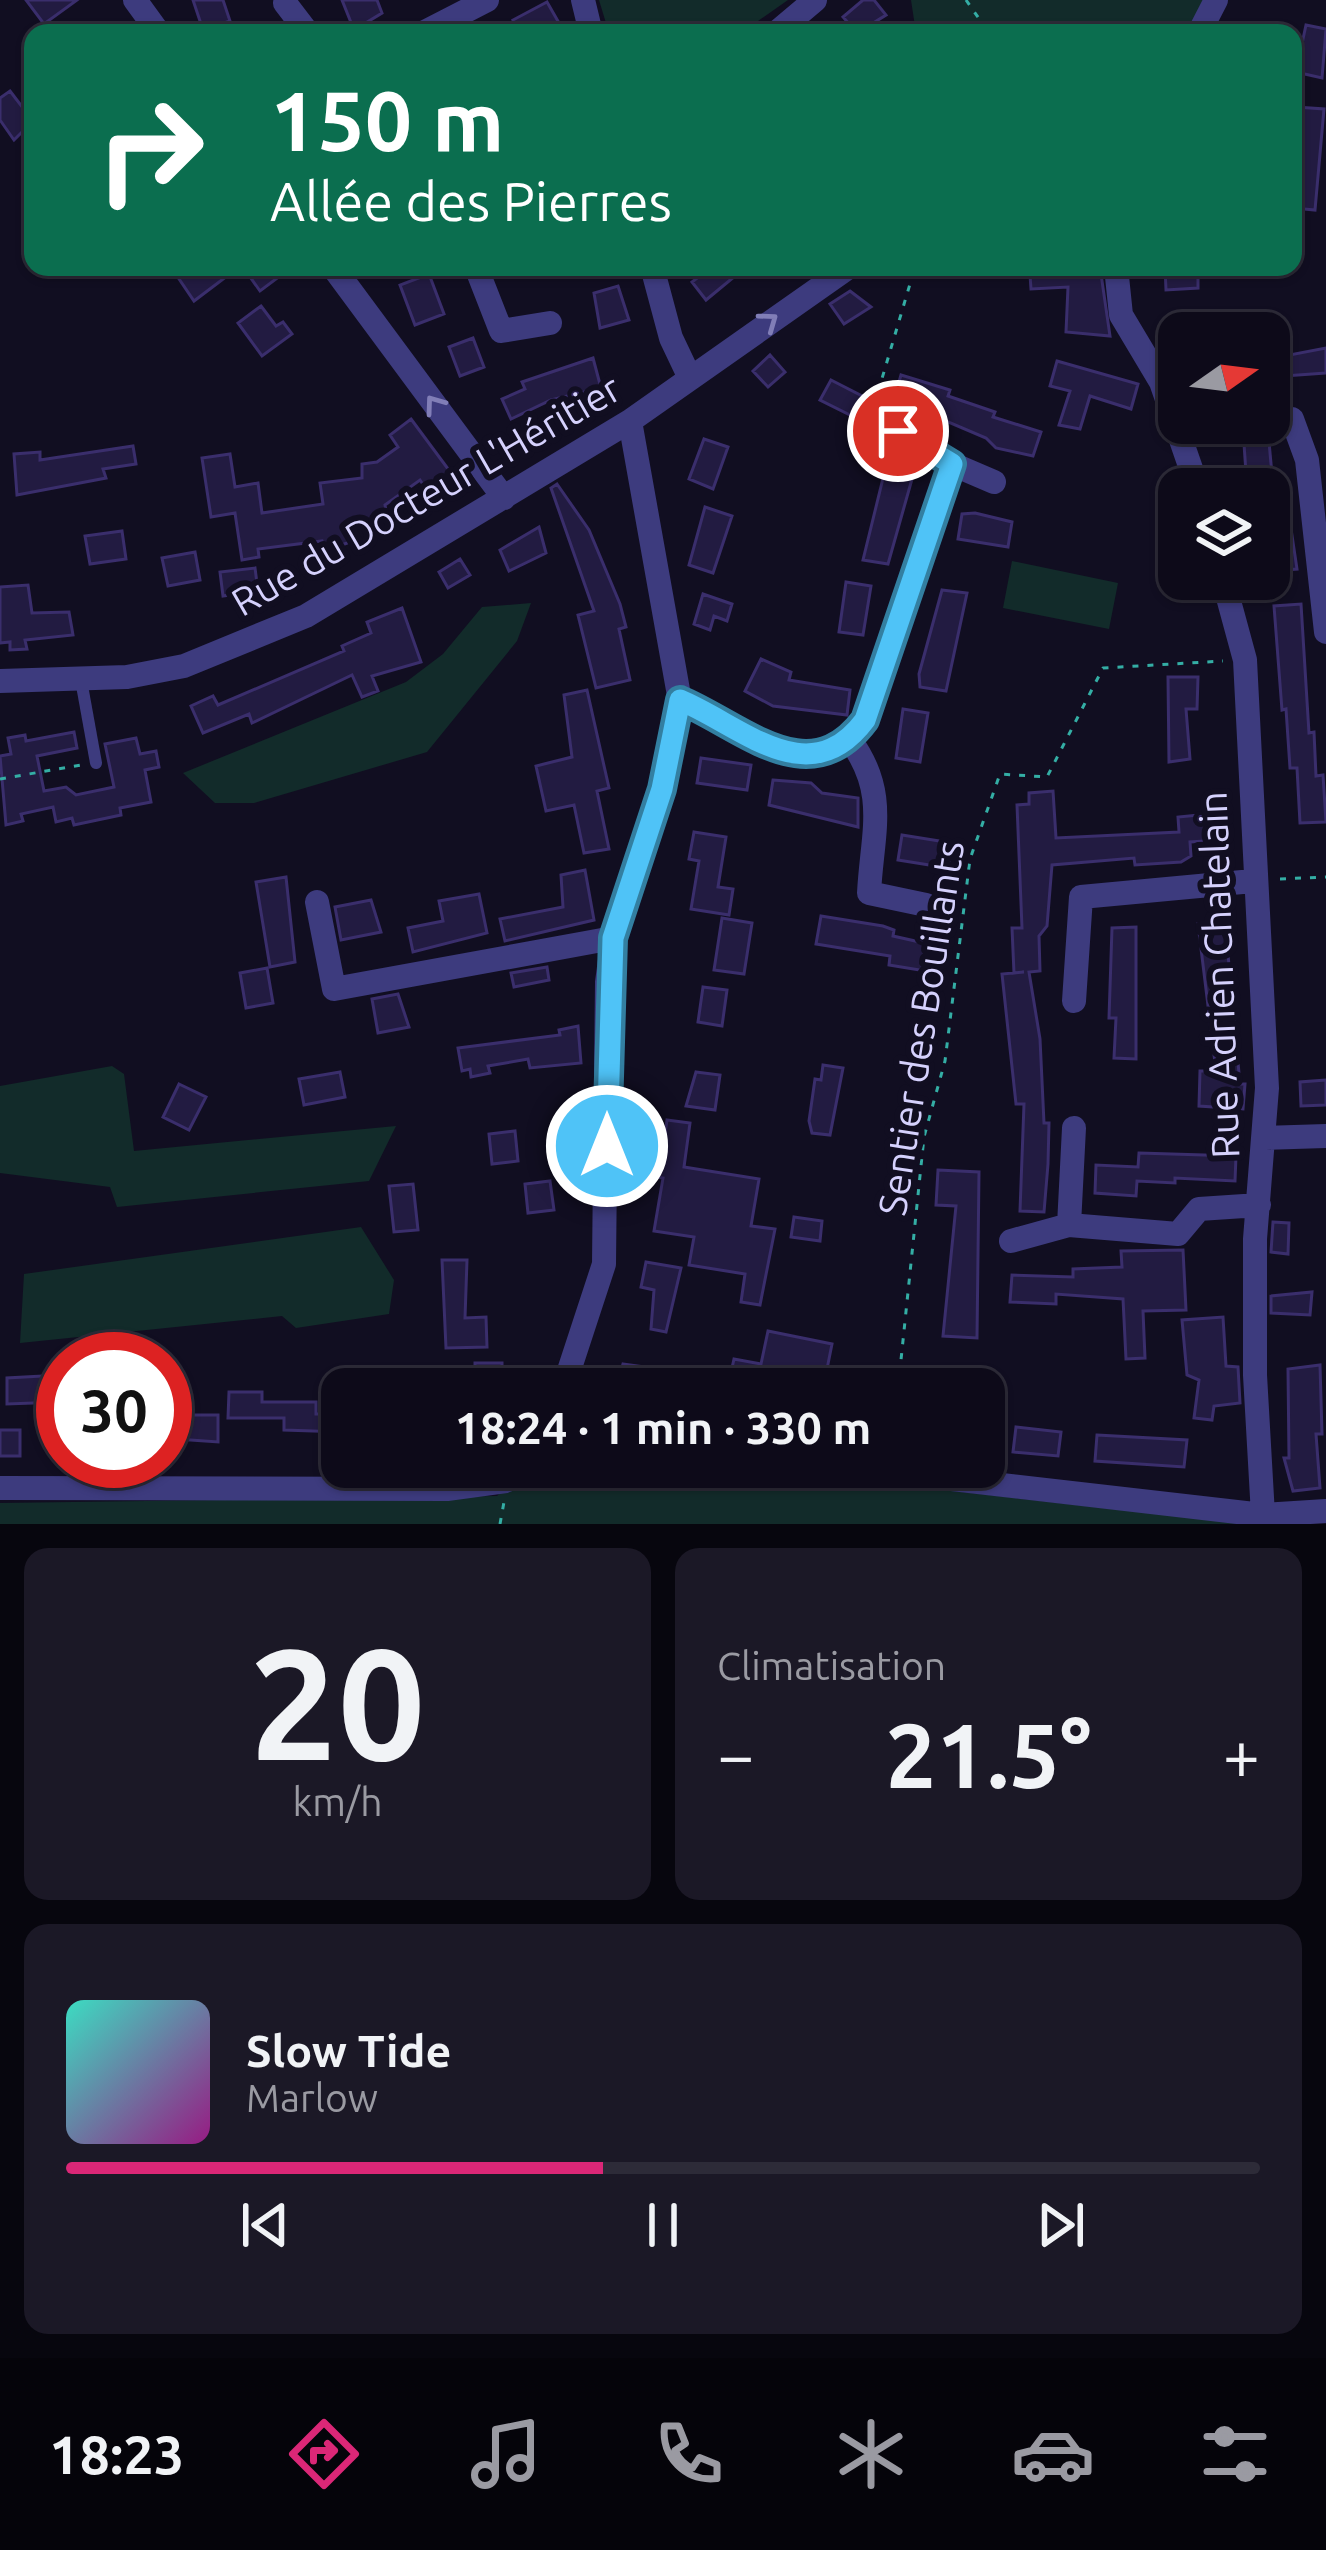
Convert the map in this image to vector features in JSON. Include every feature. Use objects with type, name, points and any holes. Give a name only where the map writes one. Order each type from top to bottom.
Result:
[{"type":"street","points":[[440,24],[487,0]]},
{"type":"street","points":[[787,24],[815,0]]},
{"type":"street","points":[[286,3],[301,24]]},
{"type":"street","points":[[339,276],[504,498]]},
{"type":"street","points":[[480,276],[501,331],[550,323]]},
{"type":"street","points":[[654,276],[671,338],[690,378]]},
{"type":"street","name":"Rue du Docteur L'Héritier","points":[[0,681],[81,680],[184,666],[306,616],[630,421],[836,276]]},
{"type":"street","points":[[1117,276],[1121,315],[1158,379]]},
{"type":"street","points":[[883,415],[952,464],[994,482]]},
{"type":"street","points":[[1290,419],[1307,460],[1326,632]]},
{"type":"street","points":[[570,1368],[604,1264],[607,982],[613,938],[662,789],[680,700],[630,421]]},
{"type":"street","points":[[680,700],[782,753],[814,755],[850,740],[865,720],[952,464]]},
{"type":"street","name":"Rue Adrien Chatelain","points":[[1229,600],[1245,660],[1266,1138],[1258,1205],[1255,1375],[1263,1515]]},
{"type":"street","points":[[850,740],[866,763],[878,802],[868,893],[926,905]]},
{"type":"street","points":[[1074,1001],[1081,897],[1253,880]]},
{"type":"street","points":[[316,902],[334,989],[613,938]]},
{"type":"street","points":[[1069,1226],[1074,1128]]},
{"type":"street","points":[[1266,1138],[1326,1136]]},
{"type":"street","points":[[1011,1241],[1069,1226],[1178,1234],[1199,1209],[1258,1205]]},
{"type":"street","points":[[1005,1485],[1263,1515],[1326,1511]]},
{"type":"street","points":[[0,1488],[460,1488]]},
{"type":"lane","points":[[81,680],[96,763]]},
{"type":"path","points":[[883,415],[878,391],[912,276]]},
{"type":"path","name":"Sentier des Bouillants","points":[[900,1368],[924,1137],[944,1061],[970,859],[1000,774],[1047,777],[1102,668],[1245,660]]},
{"type":"path","points":[[0,779],[96,763]]},
{"type":"path","points":[[1253,880],[1326,877]]},
{"type":"green space","points":[[599,0],[788,0],[754,24],[606,24]]},
{"type":"green space","points":[[911,0],[1206,0],[1193,24],[915,24]]},
{"type":"green space","points":[[1012,561],[1118,583],[1109,629],[1003,608]]},
{"type":"green space","points":[[531,603],[517,641],[427,752],[254,803],[215,803],[183,773],[406,682],[443,654],[482,607]]},
{"type":"green space","points":[[112,1066],[124,1074],[134,1151],[396,1126],[369,1181],[117,1207],[110,1187],[0,1173],[0,1086]]},
{"type":"green space","points":[[361,1227],[394,1280],[389,1314],[296,1328],[282,1316],[127,1332],[36,1332],[36,1341],[20,1343],[24,1274]]},
{"type":"green space","points":[[506,1488],[926,1488],[1247,1524],[0,1524],[0,1503],[497,1496]]},
{"type":"building","points":[[26,0],[77,0],[44,24]]},
{"type":"building","points":[[193,0],[223,0],[230,21],[201,24]]},
{"type":"building","points":[[342,0],[377,0],[382,13],[364,24],[352,24]]},
{"type":"building","points":[[863,0],[874,0],[886,15],[872,24],[849,24],[843,17]]},
{"type":"building","points":[[547,2],[559,23],[515,24],[513,20]]},
{"type":"building","points":[[1306,25],[1326,29],[1322,78],[1302,73]]},
{"type":"building","points":[[10,91],[24,109],[24,130],[14,140],[0,120],[0,98]]},
{"type":"building","points":[[1302,107],[1324,109],[1315,210],[1302,209]]},
{"type":"building","points":[[177,276],[227,276],[194,301]]},
{"type":"building","points":[[249,276],[280,276],[260,291]]},
{"type":"building","points":[[430,276],[444,314],[415,325],[400,285]]},
{"type":"building","points":[[700,276],[735,276],[706,300],[692,282]]},
{"type":"building","points":[[1030,276],[1101,276],[1110,336],[1066,332],[1068,287],[1031,289]]},
{"type":"building","points":[[1165,276],[1198,276],[1198,288],[1166,290]]},
{"type":"building","points":[[618,286],[629,320],[600,328],[594,293]]},
{"type":"building","points":[[850,291],[871,307],[844,324],[830,304]]},
{"type":"building","points":[[261,306],[276,326],[283,322],[292,334],[262,356],[238,323]]},
{"type":"building","points":[[473,338],[484,367],[460,376],[449,347]]},
{"type":"building","points":[[1326,348],[1326,373],[1290,376],[1290,355]]},
{"type":"building","points":[[770,355],[785,372],[768,387],[753,371]]},
{"type":"building","points":[[593,358],[601,388],[551,400],[511,419],[502,399],[525,389],[522,382]]},
{"type":"building","points":[[1057,361],[1138,384],[1131,409],[1090,396],[1080,429],[1059,425],[1070,391],[1050,386]]},
{"type":"building","points":[[901,375],[950,390],[948,396],[995,412],[993,417],[1041,432],[1033,456],[996,448],[986,438],[894,399]]},
{"type":"building","points":[[831,380],[864,397],[854,417],[820,400]]},
{"type":"building","points":[[411,419],[457,481],[433,499],[420,480],[385,505],[387,518],[353,523],[355,531],[347,533],[350,542],[325,551],[322,541],[258,549],[259,557],[242,560],[235,513],[211,517],[202,458],[230,454],[235,487],[258,483],[262,513],[323,504],[320,483],[362,478],[362,464],[377,462],[398,447],[390,435]]},
{"type":"building","points":[[704,439],[728,447],[713,489],[689,479]]},
{"type":"building","points":[[1244,444],[1269,444],[1271,468],[1246,468]]},
{"type":"building","points":[[133,446],[136,464],[103,469],[106,478],[17,495],[14,454],[40,452],[40,460]]},
{"type":"building","points":[[887,462],[911,466],[912,479],[888,564],[863,560]]},
{"type":"building","points":[[557,484],[589,530],[620,604],[626,627],[619,629],[630,680],[596,688],[578,615],[594,611],[551,488]]},
{"type":"building","points":[[705,507],[732,516],[713,573],[689,565]]},
{"type":"building","points":[[962,514],[1012,522],[1008,547],[958,539]]},
{"type":"building","points":[[1290,522],[1297,569],[1290,570]]},
{"type":"building","points":[[539,527],[546,553],[509,571],[500,550]]},
{"type":"building","points":[[122,531],[126,559],[90,564],[85,536]]},
{"type":"building","points":[[195,552],[200,580],[168,586],[162,558]]},
{"type":"building","points":[[460,559],[470,575],[448,588],[439,572]]},
{"type":"building","points":[[255,568],[258,591],[223,596],[220,572]]},
{"type":"building","points":[[846,582],[871,586],[863,635],[839,632]]},
{"type":"building","points":[[28,585],[32,613],[69,612],[73,635],[25,640],[27,649],[10,650],[10,642],[0,643],[0,587]]},
{"type":"building","points":[[942,590],[967,593],[946,691],[920,687],[919,674]]},
{"type":"building","points":[[703,594],[732,604],[727,621],[714,616],[710,630],[694,624]]},
{"type":"building","points":[[1301,604],[1309,733],[1314,732],[1316,776],[1323,775],[1326,822],[1300,823],[1297,768],[1290,768],[1286,709],[1282,710],[1274,606]]},
{"type":"building","points":[[402,608],[421,662],[372,676],[378,691],[362,697],[352,675],[252,723],[249,714],[203,733],[191,706],[213,696],[218,705],[344,651],[342,646],[371,633],[367,622]]},
{"type":"building","points":[[761,659],[791,672],[789,680],[850,690],[847,715],[773,706],[745,691]]},
{"type":"building","points":[[1168,677],[1198,677],[1197,709],[1186,709],[1190,759],[1169,762]]},
{"type":"building","points":[[587,690],[609,788],[597,791],[609,849],[584,853],[574,805],[546,811],[536,766],[572,757],[564,695]]},
{"type":"building","points":[[903,709],[928,713],[920,762],[896,758]]},
{"type":"building","points":[[74,732],[77,748],[37,756],[44,791],[66,787],[76,795],[114,787],[105,744],[136,738],[140,754],[156,751],[159,767],[145,770],[151,802],[120,808],[121,815],[74,825],[72,818],[56,822],[53,807],[21,814],[23,821],[6,825],[0,756],[11,754],[8,738],[25,735],[26,741]]},
{"type":"building","points":[[701,758],[751,765],[747,790],[697,783]]},
{"type":"building","points":[[773,780],[811,783],[822,793],[858,798],[858,827],[769,805]]},
{"type":"building","points":[[1053,791],[1056,838],[1179,832],[1178,817],[1220,813],[1222,840],[1190,842],[1191,856],[1181,862],[1135,865],[1134,858],[1052,865],[1047,926],[1039,936],[1040,971],[1029,972],[1040,1039],[1044,1123],[1049,1123],[1044,1212],[1020,1211],[1024,1104],[1016,1104],[1002,974],[1014,973],[1012,928],[1022,928],[1017,805],[1029,804],[1029,793]]},
{"type":"building","points":[[694,832],[726,837],[718,887],[733,889],[729,915],[691,909],[699,861],[689,859]]},
{"type":"building","points":[[902,835],[952,843],[948,868],[898,860]]},
{"type":"building","points":[[585,870],[594,920],[505,941],[500,919],[563,907],[561,875]]},
{"type":"building","points":[[286,877],[295,962],[270,967],[256,882]]},
{"type":"building","points":[[479,894],[487,933],[413,952],[408,928],[443,921],[439,901]]},
{"type":"building","points":[[371,900],[381,932],[341,940],[335,907]]},
{"type":"building","points":[[821,916],[883,926],[894,930],[893,936],[942,947],[938,973],[889,965],[890,956],[816,944]]},
{"type":"building","points":[[722,918],[752,923],[744,974],[714,970]]},
{"type":"building","points":[[1225,922],[1240,1084],[1245,1084],[1243,1109],[1199,1106],[1200,1071],[1216,1071],[1198,924]]},
{"type":"building","points":[[1136,927],[1136,1059],[1114,1058],[1116,1018],[1109,1018],[1112,928]]},
{"type":"building","points":[[547,967],[549,980],[514,987],[511,973]]},
{"type":"building","points":[[267,968],[273,1003],[246,1008],[240,973]]},
{"type":"building","points":[[703,987],[727,990],[722,1026],[698,1022]]},
{"type":"building","points":[[398,994],[409,1027],[378,1033],[372,999]]},
{"type":"building","points":[[578,1026],[581,1063],[530,1068],[528,1059],[488,1066],[490,1073],[471,1077],[470,1069],[462,1071],[458,1048],[560,1035],[559,1030]]},
{"type":"building","points":[[823,1065],[843,1068],[830,1135],[812,1133],[809,1121],[815,1079],[821,1080]]},
{"type":"building","points":[[340,1072],[345,1097],[304,1105],[299,1079]]},
{"type":"building","points":[[696,1072],[720,1075],[715,1110],[686,1106]]},
{"type":"building","points":[[1326,1080],[1326,1105],[1301,1106],[1300,1082]]},
{"type":"building","points":[[179,1084],[206,1097],[189,1130],[163,1117]]},
{"type":"building","points":[[667,1120],[690,1123],[684,1167],[759,1179],[751,1226],[775,1229],[760,1305],[741,1302],[745,1274],[689,1265],[694,1237],[654,1231],[663,1178],[634,1174],[638,1152],[662,1156]]},
{"type":"building","points":[[587,1130],[589,1155],[563,1158],[560,1133]]},
{"type":"building","points":[[515,1131],[518,1161],[492,1164],[489,1134]]},
{"type":"building","points":[[1139,1153],[1236,1156],[1235,1181],[1137,1181],[1136,1196],[1095,1193],[1096,1165],[1138,1167]]},
{"type":"building","points":[[938,1170],[979,1172],[977,1338],[943,1336],[956,1206],[936,1205]]},
{"type":"building","points":[[550,1181],[554,1210],[528,1213],[525,1184]]},
{"type":"building","points":[[413,1184],[418,1230],[394,1232],[389,1186]]},
{"type":"building","points":[[794,1217],[822,1221],[820,1241],[791,1237]]},
{"type":"building","points":[[1273,1222],[1289,1223],[1288,1254],[1271,1252]]},
{"type":"building","points":[[1183,1250],[1186,1310],[1143,1311],[1145,1358],[1126,1359],[1123,1299],[1056,1294],[1056,1304],[1010,1302],[1012,1275],[1073,1277],[1073,1269],[1122,1267],[1121,1251]]},
{"type":"building","points":[[442,1260],[467,1260],[465,1318],[486,1317],[487,1347],[446,1348]]},
{"type":"building","points":[[646,1262],[681,1268],[666,1332],[651,1329],[654,1290],[641,1287]]},
{"type":"building","points":[[1312,1292],[1310,1315],[1271,1313],[1271,1296]]},
{"type":"building","points":[[1223,1317],[1226,1366],[1238,1367],[1240,1403],[1214,1406],[1212,1420],[1194,1418],[1199,1380],[1187,1375],[1182,1320]]},
{"type":"building","points":[[768,1331],[832,1344],[827,1368],[732,1368],[734,1359],[761,1364]]},
{"type":"building","points":[[475,1363],[502,1363],[502,1368],[475,1368]]},
{"type":"building","points":[[1320,1365],[1322,1434],[1316,1434],[1320,1488],[1293,1491],[1284,1458],[1289,1458],[1288,1369]]},
{"type":"building","points":[[36,1376],[36,1403],[7,1404],[7,1378]]},
{"type":"building","points":[[229,1392],[262,1392],[262,1402],[316,1402],[321,1431],[284,1430],[284,1418],[228,1418]]},
{"type":"building","points":[[192,1415],[218,1415],[218,1442],[192,1440]]},
{"type":"building","points":[[1016,1427],[1061,1432],[1058,1456],[1013,1452]]},
{"type":"building","points":[[0,1430],[20,1430],[20,1456],[0,1456]]},
{"type":"building","points":[[1097,1435],[1187,1440],[1184,1467],[1095,1461]]},
{"type":"route","points":[[607,1146],[607,982],[613,938],[662,789],[680,700],[782,753],[814,755],[850,740],[865,720],[952,464],[898,431]]}]
